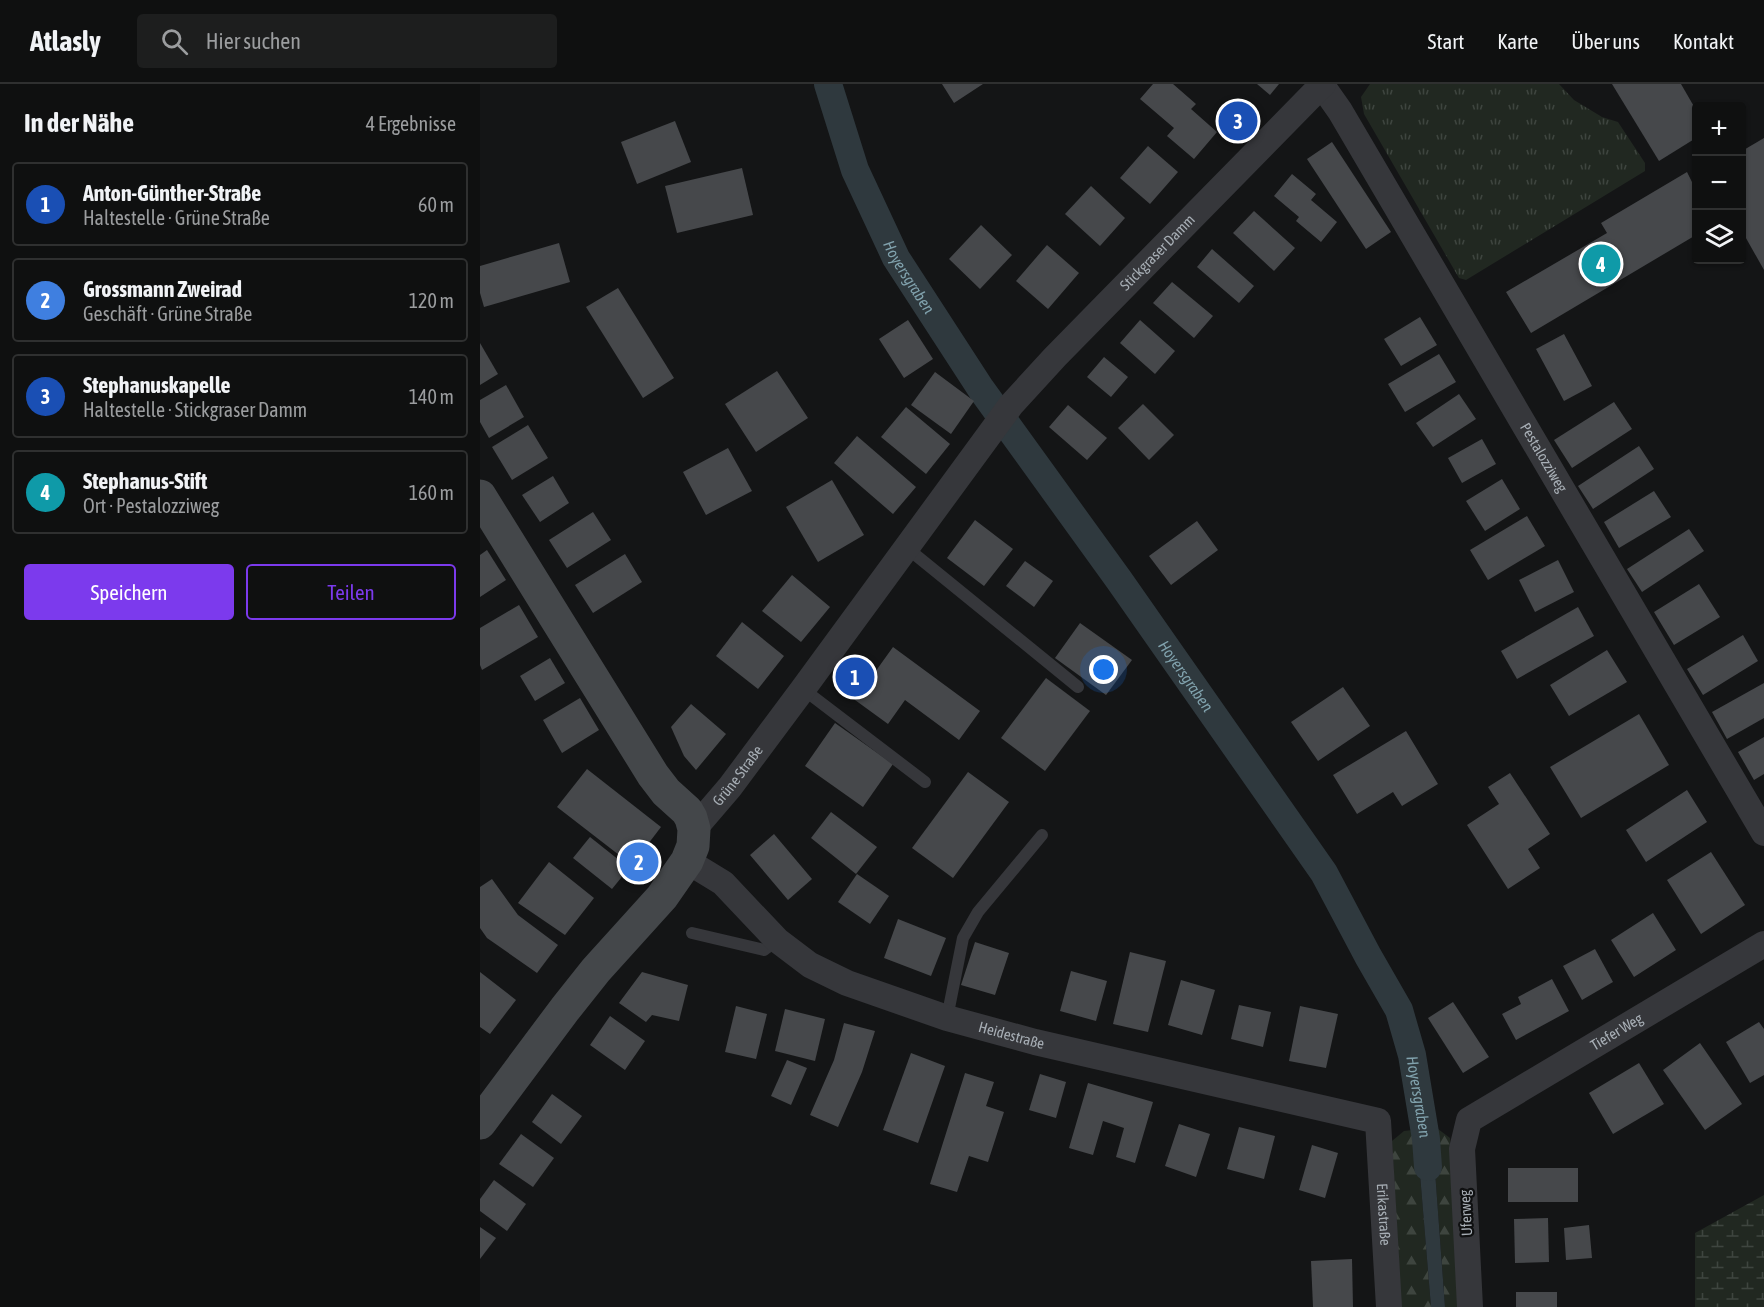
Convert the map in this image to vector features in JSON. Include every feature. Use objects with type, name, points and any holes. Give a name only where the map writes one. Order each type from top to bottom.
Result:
[{"type":"main road","points":[[480,496],[653,775],[666,792],[687,811],[694,829]]},
{"type":"main road","name":"Grüne Straße","points":[[480,1123],[564,1009],[662,897],[687,861],[693,846],[694,829]]},
{"type":"street","name":"Stickgraser Damm","points":[[1004,414],[1055,357],[1322,84]]},
{"type":"street","name":"Pestalozziweg","points":[[1322,84],[1764,833]]},
{"type":"street","name":"Grüne Straße","points":[[694,829],[730,787],[804,689],[1004,414]]},
{"type":"street","name":"Heidestraße","points":[[687,861],[723,883],[777,940],[810,965],[847,983],[947,1018],[1035,1042],[1378,1121]]},
{"type":"street","name":"Tiefer Weg","points":[[1469,1120],[1764,944]]},
{"type":"street","name":"Uferweg","points":[[1469,1120],[1462,1149],[1470,1307]]},
{"type":"street","name":"Erikastraße","points":[[1378,1121],[1389,1307]]},
{"type":"lane","points":[[907,548],[1078,687]]},
{"type":"lane","points":[[804,689],[925,782]]},
{"type":"lane","points":[[947,1018],[963,938],[978,912],[1042,836]]},
{"type":"lane","points":[[692,933],[764,950],[777,940]]},
{"type":"green space","points":[[1370,84],[1559,84],[1574,100],[1602,117],[1618,122],[1645,163],[1645,171],[1466,280],[1459,278],[1364,114],[1361,97]]},
{"type":"green space","points":[[1438,1129],[1450,1138],[1460,1307],[1445,1307],[1432,1130]]},
{"type":"green space","points":[[1413,1130],[1419,1162],[1431,1307],[1401,1307],[1392,1141],[1404,1131]]},
{"type":"green space","points":[[1764,1195],[1764,1307],[1695,1307],[1695,1233]]},
{"type":"shaded area","points":[[1413,1130],[1432,1130],[1445,1307],[1431,1307],[1419,1162]]},
{"type":"building","points":[[942,84],[983,84],[954,103]]},
{"type":"building","points":[[1153,84],[1173,84],[1196,104],[1191,109],[1217,132],[1194,159],[1167,136],[1174,128],[1140,99]]},
{"type":"building","points":[[1257,84],[1279,84],[1270,95]]},
{"type":"building","points":[[1612,84],[1681,84],[1692,103],[1692,140],[1659,161]]},
{"type":"building","points":[[675,121],[691,162],[637,184],[621,142]]},
{"type":"building","points":[[1764,138],[1764,270],[1746,238],[1746,149]]},
{"type":"building","points":[[1332,142],[1391,232],[1366,249],[1307,159]]},
{"type":"building","points":[[1148,146],[1178,172],[1150,204],[1120,178]]},
{"type":"building","points":[[742,168],[753,215],[677,233],[665,186]]},
{"type":"building","points":[[1687,172],[1692,182],[1692,237],[1531,333],[1506,292],[1607,233],[1601,223]]},
{"type":"building","points":[[1292,174],[1316,194],[1311,200],[1337,222],[1321,242],[1296,221],[1299,217],[1274,196]]},
{"type":"building","points":[[1091,186],[1125,218],[1100,246],[1065,214]]},
{"type":"building","points":[[1254,211],[1295,248],[1274,271],[1233,233]]},
{"type":"building","points":[[981,225],[1012,255],[980,289],[949,259]]},
{"type":"building","points":[[559,243],[570,282],[484,307],[480,293],[480,266]]},
{"type":"building","points":[[1047,245],[1079,273],[1048,309],[1016,281]]},
{"type":"building","points":[[1212,249],[1254,286],[1239,303],[1197,267]]},
{"type":"building","points":[[1172,282],[1213,316],[1194,338],[1153,303]]},
{"type":"building","points":[[618,288],[674,378],[643,398],[586,307]]},
{"type":"building","points":[[1420,317],[1437,345],[1401,366],[1384,339]]},
{"type":"building","points":[[908,320],[933,359],[904,378],[879,339]]},
{"type":"building","points":[[1140,320],[1175,351],[1155,374],[1120,343]]},
{"type":"building","points":[[1564,334],[1592,386],[1564,401],[1536,349]]},
{"type":"building","points":[[480,343],[498,374],[480,385]]},
{"type":"building","points":[[1439,354],[1456,382],[1405,412],[1388,384]]},
{"type":"building","points":[[1104,357],[1128,377],[1111,397],[1087,377]]},
{"type":"building","points":[[777,371],[808,418],[756,452],[725,404]]},
{"type":"building","points":[[935,372],[974,401],[951,434],[911,405]]},
{"type":"building","points":[[506,385],[524,417],[489,438],[480,422],[480,400]]},
{"type":"building","points":[[1459,394],[1476,419],[1433,447],[1416,423]]},
{"type":"building","points":[[1614,402],[1632,429],[1572,468],[1554,440]]},
{"type":"building","points":[[1143,404],[1174,435],[1149,460],[1118,428]]},
{"type":"building","points":[[1068,405],[1107,438],[1087,460],[1049,427]]},
{"type":"building","points":[[906,407],[950,444],[926,474],[881,437]]},
{"type":"building","points":[[528,425],[548,458],[512,480],[492,447]]},
{"type":"building","points":[[857,436],[916,487],[893,514],[834,463]]},
{"type":"building","points":[[1482,439],[1496,464],[1462,483],[1448,458]]},
{"type":"building","points":[[1639,446],[1654,469],[1593,509],[1578,486]]},
{"type":"building","points":[[728,448],[752,491],[706,515],[683,472]]},
{"type":"building","points":[[553,476],[569,503],[540,522],[522,495]]},
{"type":"building","points":[[1502,479],[1520,509],[1485,531],[1466,501]]},
{"type":"building","points":[[832,480],[864,535],[818,562],[786,507]]},
{"type":"building","points":[[1654,491],[1671,517],[1619,548],[1604,522]]},
{"type":"building","points":[[593,512],[611,540],[567,568],[549,540]]},
{"type":"building","points":[[1527,516],[1545,546],[1488,580],[1470,550]]},
{"type":"building","points":[[975,520],[1013,549],[984,586],[947,558]]},
{"type":"building","points":[[1197,521],[1218,550],[1171,585],[1149,556]]},
{"type":"building","points":[[1689,529],[1704,551],[1642,592],[1627,569]]},
{"type":"building","points":[[487,550],[506,580],[480,597],[480,555]]},
{"type":"building","points":[[625,554],[642,582],[593,613],[575,585]]},
{"type":"building","points":[[1558,560],[1574,592],[1535,612],[1519,580]]},
{"type":"building","points":[[1025,561],[1053,581],[1034,607],[1006,586]]},
{"type":"building","points":[[792,575],[830,607],[801,642],[762,611]]},
{"type":"building","points":[[1699,584],[1720,617],[1674,645],[1654,612]]},
{"type":"building","points":[[519,605],[538,637],[482,670],[480,628]]},
{"type":"building","points":[[1578,607],[1594,636],[1517,679],[1501,651]]},
{"type":"building","points":[[742,622],[784,656],[758,689],[716,656]]},
{"type":"building","points":[[1080,623],[1132,660],[1106,695],[1055,658]]},
{"type":"building","points":[[1743,635],[1758,661],[1703,695],[1687,669]]},
{"type":"building","points":[[893,647],[980,711],[959,740],[905,700],[888,724],[855,700]]},
{"type":"building","points":[[1607,650],[1627,682],[1569,716],[1550,685]]},
{"type":"building","points":[[550,658],[565,683],[535,701],[520,676]]},
{"type":"building","points":[[1046,678],[1090,711],[1045,771],[1001,738]]},
{"type":"building","points":[[1764,683],[1764,718],[1727,739],[1712,712]]},
{"type":"building","points":[[1343,687],[1370,726],[1318,761],[1291,722]]},
{"type":"building","points":[[580,698],[599,730],[562,753],[543,720]]},
{"type":"building","points":[[691,704],[726,734],[696,770],[684,756],[671,727]]},
{"type":"building","points":[[1639,714],[1669,765],[1581,818],[1550,767]]},
{"type":"building","points":[[835,723],[893,764],[863,807],[805,766]]},
{"type":"building","points":[[1406,731],[1438,784],[1402,806],[1393,792],[1357,814],[1333,775]]},
{"type":"building","points":[[1764,737],[1764,774],[1754,780],[1738,752]]},
{"type":"building","points":[[587,769],[661,827],[632,865],[557,807]]},
{"type":"building","points":[[968,772],[1009,802],[953,878],[912,848]]},
{"type":"building","points":[[1510,773],[1550,834],[1528,849],[1540,868],[1508,889],[1467,825],[1499,804],[1488,787]]},
{"type":"building","points":[[1687,790],[1707,822],[1646,862],[1626,830]]},
{"type":"building","points":[[831,812],[877,847],[856,874],[811,838]]},
{"type":"building","points":[[774,834],[812,879],[788,900],[750,855]]},
{"type":"building","points":[[590,837],[629,868],[612,889],[573,858]]},
{"type":"building","points":[[1711,852],[1745,905],[1701,934],[1667,880]]},
{"type":"building","points":[[549,862],[594,898],[565,935],[518,903]]},
{"type":"building","points":[[857,874],[889,896],[870,924],[838,902]]},
{"type":"building","points":[[492,879],[518,915],[558,945],[537,973],[487,938],[480,928],[480,887]]},
{"type":"building","points":[[1653,913],[1676,950],[1634,977],[1611,940]]},
{"type":"building","points":[[898,919],[946,938],[931,976],[884,958]]},
{"type":"building","points":[[975,942],[1009,953],[995,995],[961,985]]},
{"type":"building","points":[[1595,949],[1613,982],[1582,1000],[1563,966]]},
{"type":"building","points":[[1130,952],[1166,961],[1148,1032],[1113,1024]]},
{"type":"building","points":[[1071,971],[1107,981],[1096,1021],[1060,1011]]},
{"type":"building","points":[[480,972],[516,1000],[490,1034],[480,1027]]},
{"type":"building","points":[[642,972],[688,985],[679,1021],[652,1015],[646,1022],[619,1003]]},
{"type":"building","points":[[1552,979],[1569,1011],[1516,1040],[1502,1014],[1521,1004],[1518,997]]},
{"type":"building","points":[[1181,980],[1215,990],[1202,1035],[1168,1025]]},
{"type":"building","points":[[1453,1002],[1489,1057],[1463,1073],[1428,1018]]},
{"type":"building","points":[[1239,1005],[1271,1012],[1263,1047],[1231,1039]]},
{"type":"building","points":[[736,1006],[767,1014],[756,1059],[725,1052]]},
{"type":"building","points":[[1300,1006],[1338,1014],[1326,1068],[1289,1061]]},
{"type":"building","points":[[785,1009],[825,1019],[815,1061],[775,1051]]},
{"type":"building","points":[[610,1016],[645,1041],[625,1070],[590,1045]]},
{"type":"building","points":[[1759,1022],[1764,1029],[1764,1075],[1750,1083],[1726,1042]]},
{"type":"building","points":[[844,1023],[875,1031],[862,1072],[838,1127],[810,1115],[834,1060]]},
{"type":"building","points":[[1700,1043],[1742,1104],[1705,1130],[1663,1070]]},
{"type":"building","points":[[911,1053],[945,1066],[918,1143],[883,1130]]},
{"type":"building","points":[[787,1060],[807,1068],[791,1105],[771,1096]]},
{"type":"building","points":[[1639,1063],[1664,1104],[1613,1134],[1589,1093]]},
{"type":"building","points":[[965,1073],[994,1082],[986,1106],[1004,1112],[988,1162],[969,1156],[957,1192],[930,1184]]},
{"type":"building","points":[[1040,1074],[1066,1082],[1056,1118],[1029,1110]]},
{"type":"building","points":[[1088,1083],[1153,1102],[1135,1163],[1116,1157],[1124,1128],[1103,1121],[1093,1155],[1069,1148]]},
{"type":"building","points":[[552,1094],[582,1116],[561,1144],[532,1122]]},
{"type":"building","points":[[1179,1124],[1210,1134],[1196,1177],[1165,1166]]},
{"type":"building","points":[[1239,1127],[1275,1136],[1264,1179],[1227,1169]]},
{"type":"building","points":[[521,1134],[554,1158],[533,1187],[499,1164]]},
{"type":"building","points":[[1312,1145],[1338,1153],[1325,1198],[1299,1190]]},
{"type":"building","points":[[1508,1168],[1578,1168],[1578,1202],[1508,1202]]},
{"type":"building","points":[[494,1180],[526,1204],[507,1231],[480,1211],[480,1199]]},
{"type":"building","points":[[1548,1218],[1549,1262],[1515,1263],[1514,1219]]},
{"type":"building","points":[[1589,1225],[1592,1258],[1566,1260],[1564,1228]]},
{"type":"building","points":[[480,1227],[496,1238],[480,1259]]},
{"type":"building","points":[[1352,1259],[1353,1307],[1313,1307],[1311,1261]]},
{"type":"building","points":[[1516,1292],[1557,1292],[1557,1307],[1516,1307]]},
{"type":"waterway","name":"Hoyersgraben","points":[[828,84],[855,170],[896,258],[981,389],[1119,580],[1324,873],[1399,1010],[1412,1055],[1426,1139],[1428,1167]]},
{"type":"place","name":"Stephanuskapelle","points":[[1238,121]]},
{"type":"place","name":"Stephanus-Stift","points":[[1601,264]]},
{"type":"place","name":"Anton-Günther-Straße","points":[[855,677]]},
{"type":"place","name":"Grossmann Zweirad","points":[[639,862]]}]
